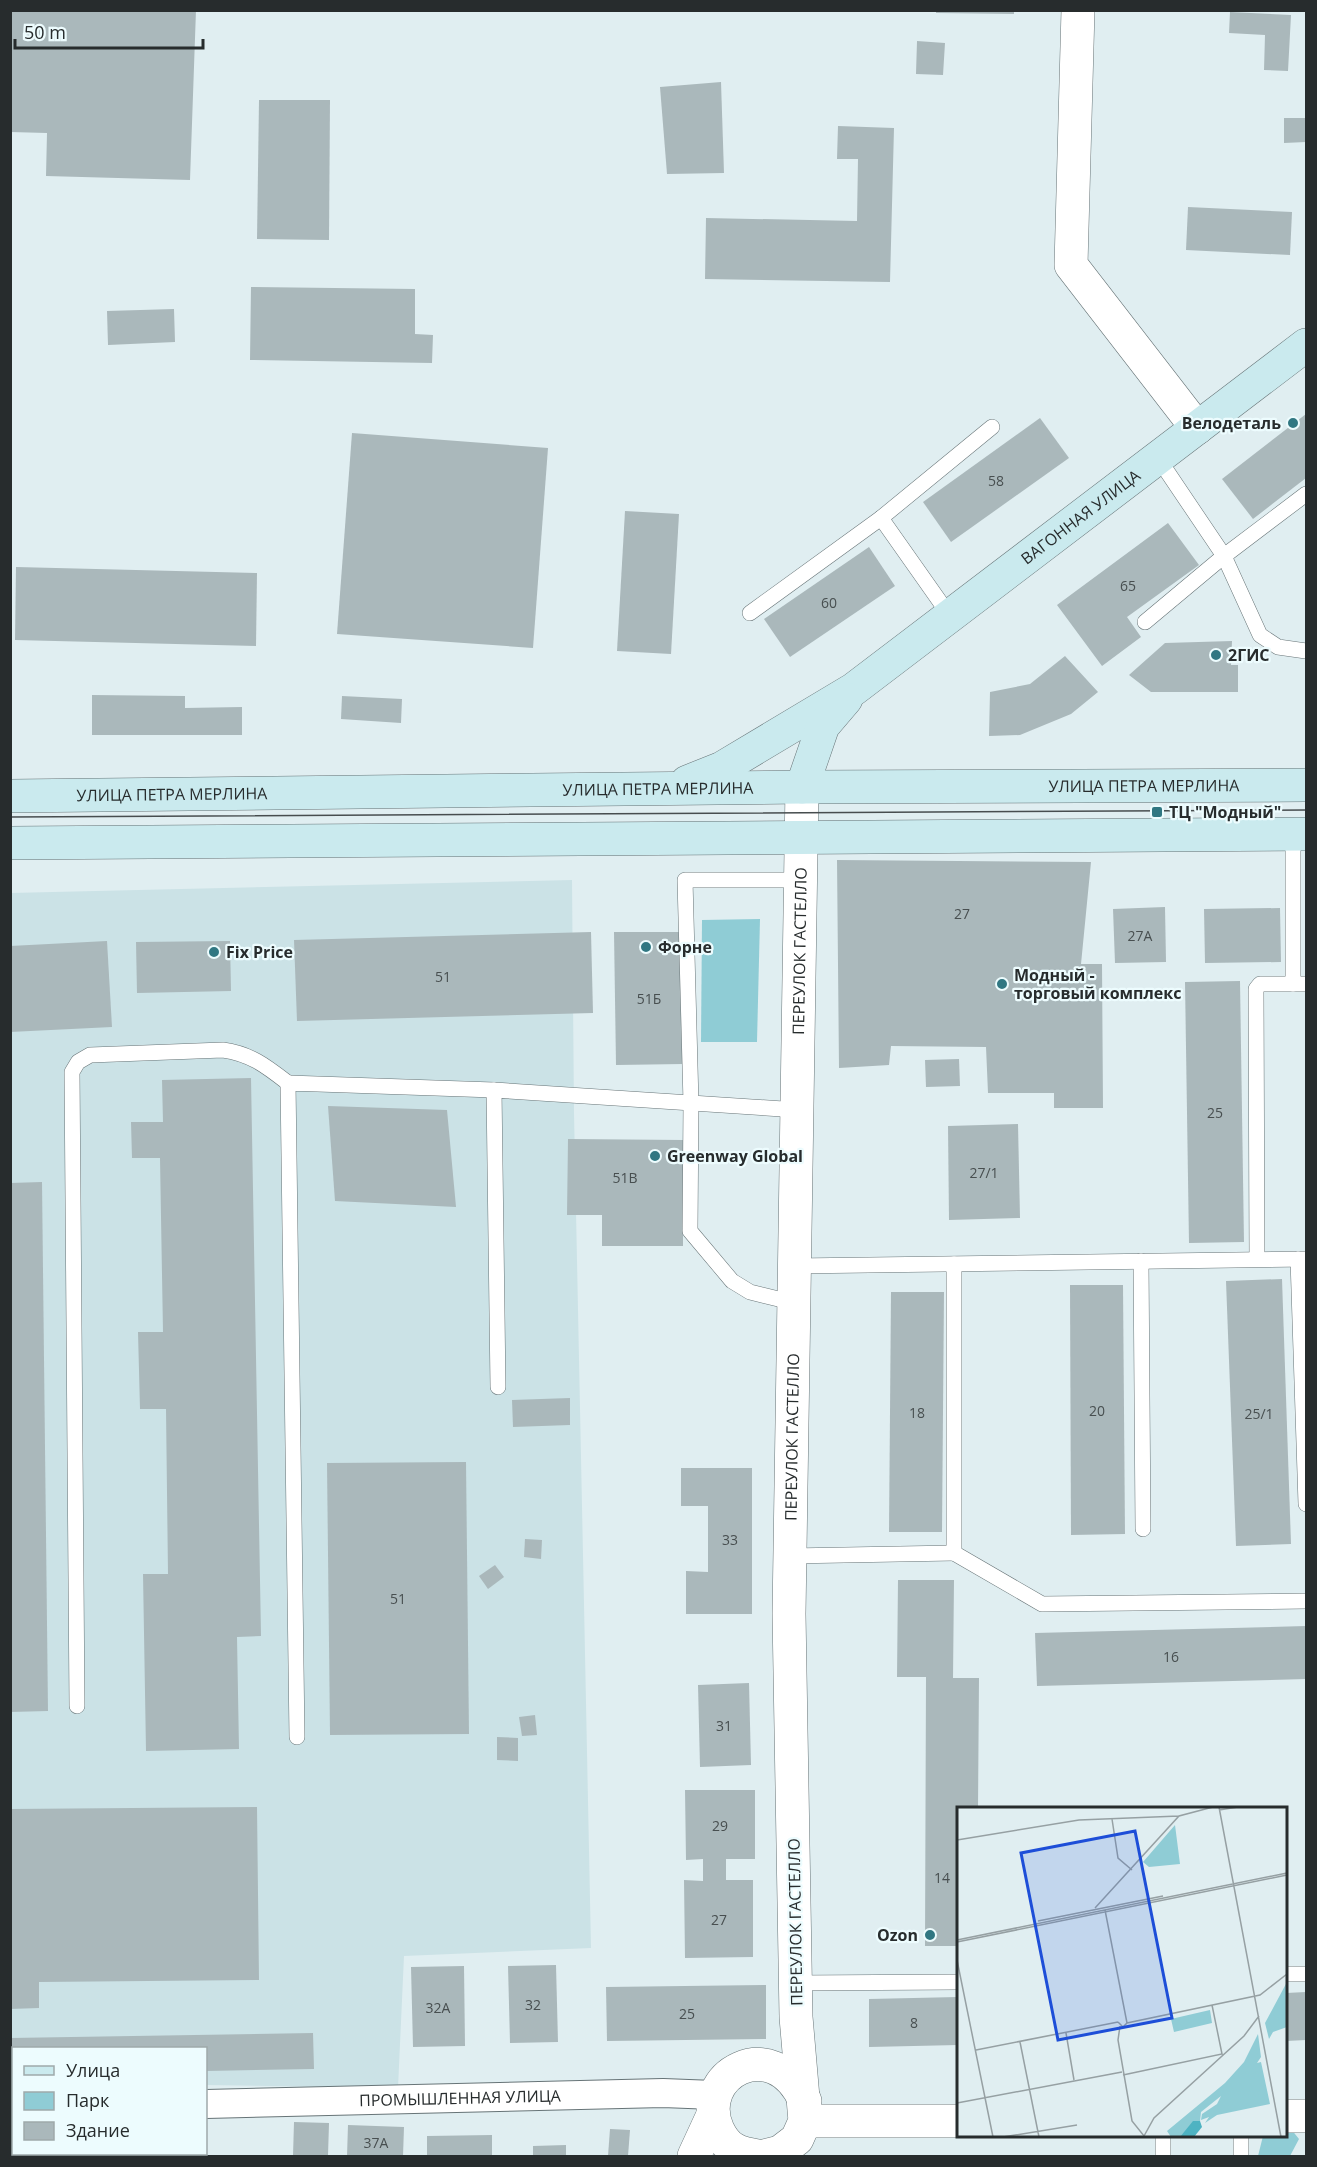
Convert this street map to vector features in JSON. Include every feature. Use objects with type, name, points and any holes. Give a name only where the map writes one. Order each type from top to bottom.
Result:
[{"type":"main road","name":"ВАГОННАЯ УЛИЦА","points":[[669,788],[722,768],[854,689],[1306,345]]},
{"type":"main road","name":"ВАГОННАЯ УЛИЦА","points":[[802,786],[823,726],[854,689]]},
{"type":"main road","name":"УЛИЦА ПЕТРА МЕРЛИНА","points":[[10,796],[802,786],[1306,785]]},
{"type":"main road","points":[[10,843],[1300,835]]},
{"type":"street","points":[[1078,10],[1071,265],[1197,428]]},
{"type":"street","name":"ПЕРЕУЛОК ГАСТЕЛЛО","points":[[747,2065],[796,2016],[790,1556],[803,839],[802,786]]},
{"type":"street","points":[[715,2128],[740,2153],[771,2156],[797,2139],[805,2111],[796,2016]]},
{"type":"street","points":[[694,2157],[715,2128],[728,2075],[747,2065],[766,2064],[783,2070],[797,2083],[805,2111]]},
{"type":"street","name":"ПРОМЫШЛЕННАЯ УЛИЦА","points":[[207,2104],[663,2093],[715,2128]]},
{"type":"street","points":[[805,2111],[957,2121]]},
{"type":"street","points":[[1287,2116],[1306,2116]]},
{"type":"lane","points":[[750,613],[881,518],[992,427]]},
{"type":"lane","points":[[1158,458],[1224,556],[1260,635],[1278,647],[1306,651]]},
{"type":"lane","points":[[1145,622],[1224,556],[1306,494]]},
{"type":"lane","points":[[881,518],[950,616]]},
{"type":"lane","points":[[1257,1259],[1254,996],[1260,984],[1300,984],[1300,835]]},
{"type":"lane","points":[[795,1303],[750,1292],[732,1281],[690,1231],[691,1103],[685,880],[802,880]]},
{"type":"lane","points":[[77,1707],[72,1072],[78,1062],[90,1055],[223,1050],[243,1053],[260,1060],[288,1083],[494,1090],[798,1110]]},
{"type":"lane","points":[[288,1083],[297,1737]]},
{"type":"lane","points":[[494,1090],[498,1387]]},
{"type":"lane","points":[[795,1266],[1302,1259],[1306,1504]]},
{"type":"lane","points":[[1141,1261],[1143,1529]]},
{"type":"lane","points":[[954,1264],[954,1553]]},
{"type":"lane","points":[[790,1556],[954,1553],[1042,1604],[1306,1601]]},
{"type":"lane","points":[[1287,1974],[1306,1974]]},
{"type":"lane","points":[[796,1983],[957,1982]]},
{"type":"lane","points":[[1162,2137],[1163,2157]]},
{"type":"lane","points":[[1241,2137],[1241,2157]]},
{"type":"shaded area","points":[[572,880],[574,1113],[591,1948],[404,1956],[398,2088],[207,2085],[207,2047],[12,2047],[11,2081],[10,893]]},
{"type":"green space","points":[[760,919],[757,1042],[701,1042],[702,920]]},
{"type":"green space","points":[[1291,2129],[1299,2139],[1290,2156],[1258,2156],[1263,2137],[1287,2137],[1287,2130]]},
{"type":"building","points":[[10,10],[196,10],[190,180],[46,176],[47,133],[10,132]]},
{"type":"building","points":[[936,10],[1014,10],[1014,14],[936,13]]},
{"type":"building","points":[[1230,12],[1291,15],[1288,71],[1264,70],[1265,35],[1229,33]]},
{"type":"building","points":[[917,41],[945,43],[943,75],[916,74]]},
{"type":"building","points":[[721,82],[724,173],[667,174],[660,87]]},
{"type":"building","points":[[259,100],[330,100],[329,240],[257,239]]},
{"type":"building","points":[[1284,118],[1306,118],[1306,142],[1284,143]]},
{"type":"building","points":[[838,126],[894,128],[890,282],[705,279],[706,218],[857,221],[858,159],[837,159]]},
{"type":"building","points":[[1188,207],[1292,212],[1290,255],[1186,250]]},
{"type":"building","points":[[251,287],[415,289],[415,334],[433,335],[432,363],[250,360]]},
{"type":"building","points":[[174,309],[175,342],[108,345],[107,311]]},
{"type":"building","points":[[1306,414],[1306,478],[1253,519],[1222,479]]},
{"type":"building","points":[[1040,418],[1069,458],[951,542],[923,502]]},
{"type":"building","points":[[352,433],[548,448],[533,648],[337,634]]},
{"type":"building","points":[[625,511],[679,514],[671,654],[617,651]]},
{"type":"building","points":[[1168,523],[1199,565],[1127,617],[1141,637],[1102,666],[1057,605]]},
{"type":"building","points":[[869,547],[895,586],[790,657],[764,619]]},
{"type":"building","points":[[16,567],[257,573],[256,646],[15,640]]},
{"type":"building","points":[[1232,641],[1231,665],[1238,665],[1238,692],[1151,692],[1129,675],[1165,643]]},
{"type":"building","points":[[1065,656],[1098,692],[1071,714],[1020,735],[989,736],[990,692],[1030,684]]},
{"type":"building","points":[[92,695],[185,696],[185,708],[242,707],[242,735],[92,735]]},
{"type":"building","points":[[342,696],[402,699],[401,723],[341,719]]},
{"type":"building","points":[[837,860],[1091,862],[1081,964],[1102,964],[1103,1108],[1054,1108],[1054,1093],[988,1093],[986,1047],[891,1046],[889,1065],[839,1068]]},
{"type":"building","points":[[1165,907],[1166,962],[1115,963],[1113,909]]},
{"type":"building","points":[[1280,908],[1281,962],[1205,963],[1204,909]]},
{"type":"building","points":[[591,932],[593,1013],[297,1021],[294,940]]},
{"type":"building","points":[[614,932],[681,932],[683,1064],[616,1065]]},
{"type":"building","points":[[107,941],[112,1027],[10,1032],[10,946]]},
{"type":"building","points":[[230,941],[231,991],[137,993],[136,942]]},
{"type":"building","points":[[1240,981],[1244,1242],[1189,1243],[1185,982]]},
{"type":"building","points":[[959,1059],[960,1086],[926,1087],[925,1060]]},
{"type":"building","points":[[251,1078],[261,1636],[237,1637],[239,1749],[146,1751],[143,1574],[168,1574],[166,1409],[140,1409],[138,1332],[163,1332],[160,1158],[132,1158],[131,1122],[163,1122],[162,1080]]},
{"type":"building","points":[[328,1106],[447,1110],[456,1207],[335,1201]]},
{"type":"building","points":[[1018,1124],[1020,1218],[949,1220],[948,1126]]},
{"type":"building","points":[[568,1139],[683,1140],[683,1246],[602,1246],[602,1215],[567,1215]]},
{"type":"building","points":[[42,1182],[48,1711],[10,1712],[10,1183]]},
{"type":"building","points":[[1282,1279],[1291,1544],[1236,1546],[1226,1281]]},
{"type":"building","points":[[1070,1285],[1123,1285],[1125,1534],[1071,1535]]},
{"type":"building","points":[[891,1292],[944,1292],[942,1532],[889,1532]]},
{"type":"building","points":[[570,1398],[570,1425],[513,1427],[512,1400]]},
{"type":"building","points":[[466,1462],[469,1734],[330,1735],[327,1463]]},
{"type":"building","points":[[681,1468],[752,1468],[752,1614],[686,1614],[686,1571],[708,1572],[708,1506],[681,1506]]},
{"type":"building","points":[[525,1539],[542,1540],[541,1559],[524,1557]]},
{"type":"building","points":[[495,1565],[504,1577],[488,1589],[479,1576]]},
{"type":"building","points":[[898,1580],[954,1580],[953,1678],[979,1678],[978,1807],[957,1807],[957,1946],[925,1946],[926,1677],[897,1677]]},
{"type":"building","points":[[1306,1626],[1306,1679],[1037,1686],[1035,1633]]},
{"type":"building","points":[[749,1683],[751,1765],[700,1767],[698,1685]]},
{"type":"building","points":[[535,1715],[537,1735],[522,1736],[519,1717]]},
{"type":"building","points":[[497,1737],[518,1738],[518,1761],[497,1760]]},
{"type":"building","points":[[685,1790],[755,1790],[755,1859],[726,1859],[726,1880],[753,1880],[753,1957],[685,1958],[684,1880],[703,1881],[703,1859],[686,1860]]},
{"type":"building","points":[[257,1807],[259,1980],[39,1982],[39,2008],[10,2009],[10,1809]]},
{"type":"building","points":[[556,1965],[558,2042],[510,2043],[508,1966]]},
{"type":"building","points":[[464,1966],[465,2046],[413,2047],[411,1967]]},
{"type":"building","points":[[766,1985],[766,2039],[607,2041],[606,1987]]},
{"type":"building","points":[[1306,1992],[1306,2040],[1287,2041],[1287,1993]]},
{"type":"building","points":[[957,1997],[957,2045],[869,2047],[869,1999]]},
{"type":"building","points":[[313,2033],[314,2069],[207,2071],[207,2047],[12,2047],[12,2074],[10,2074],[10,2038]]},
{"type":"building","points":[[294,2122],[329,2123],[328,2156],[293,2156]]},
{"type":"building","points":[[348,2125],[404,2127],[403,2156],[347,2156]]},
{"type":"building","points":[[610,2129],[630,2130],[628,2156],[608,2156]]},
{"type":"building","points":[[492,2135],[492,2156],[427,2156],[427,2136]]},
{"type":"building","points":[[566,2145],[566,2156],[533,2156],[533,2146]]},
{"type":"building","points":[[132,2155],[172,2155],[172,2156]]},
{"type":"tram line","points":[[10,817],[1306,810]]},
{"type":"place","name":"Велодеталь","points":[[1293,423]]},
{"type":"place","name":"2ГИС","points":[[1216,655]]},
{"type":"place","name":"ТЦ \"Модный\"","points":[[1157,812]]},
{"type":"place","name":"Форне","points":[[646,947]]},
{"type":"place","name":"Fix Price","points":[[214,952]]},
{"type":"place","name":"Модный - торговый комплекс","points":[[1002,984]]},
{"type":"place","name":"Greenway Global","points":[[655,1156]]},
{"type":"place","name":"Ozon","points":[[930,1935]]}]
